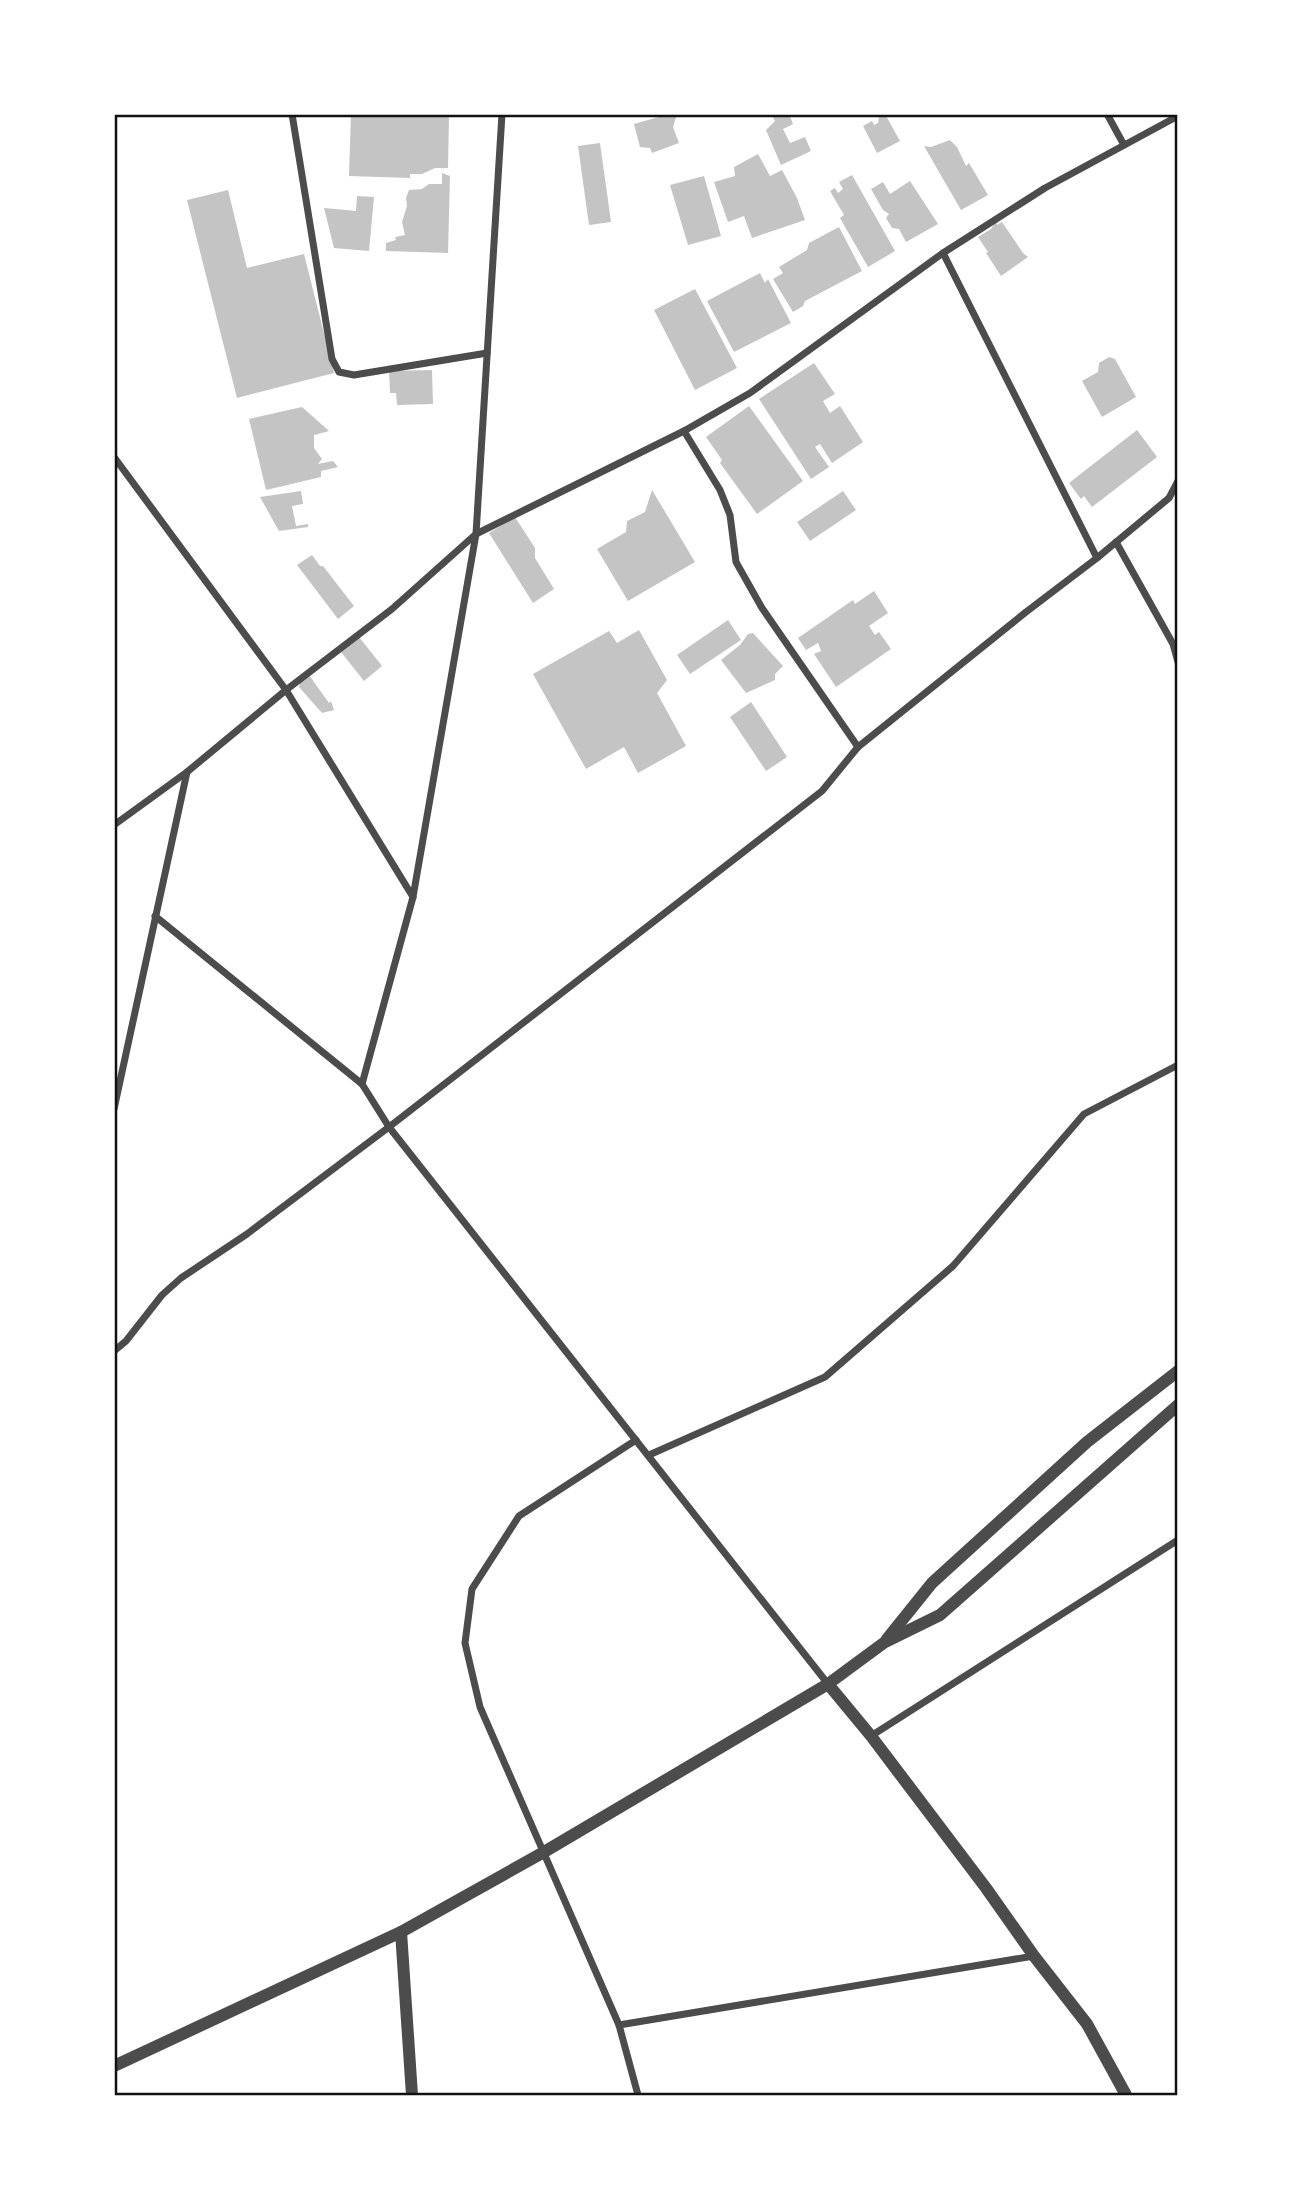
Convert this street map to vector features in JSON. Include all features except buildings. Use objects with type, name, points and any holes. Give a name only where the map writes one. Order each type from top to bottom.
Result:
[{"type":"street","points":[[292,114],[332,359],[339,372],[354,375],[487,353]]},
{"type":"street","points":[[362,1084],[413,897],[476,534],[502,114]]},
{"type":"street","points":[[1107,114],[1124,145]]},
{"type":"street","points":[[114,825],[187,772],[286,690],[391,609],[476,534],[684,431],[750,393],[943,253],[1045,188],[1178,116]]},
{"type":"street","points":[[943,253],[1097,558]]},
{"type":"street","points":[[684,431],[720,490],[730,515],[736,562],[755,597],[858,747]]},
{"type":"street","points":[[114,457],[286,690],[413,897]]},
{"type":"street","points":[[114,1351],[126,1341],[162,1295],[181,1278],[247,1234],[389,1127],[822,792],[858,747],[1097,558],[1169,498],[1178,481]]},
{"type":"street","points":[[1116,542],[1173,644],[1178,662]]},
{"type":"street","points":[[114,1109],[187,772]]},
{"type":"street","points":[[155,916],[362,1084],[389,1127],[871,1736],[986,1888],[1087,2024],[1126,2095]]},
{"type":"street","points":[[649,1455],[825,1377],[953,1266],[1084,1114],[1178,1065]]},
{"type":"street","points":[[885,1642],[932,1583],[1087,1442],[1178,1371]]},
{"type":"street","points":[[114,2066],[401,1932],[544,1853],[828,1684],[885,1642],[940,1615],[1178,1405]]},
{"type":"street","points":[[636,1440],[519,1516],[472,1589],[465,1643],[480,1707],[619,2025],[638,2095]]},
{"type":"street","points":[[871,1736],[1178,1540]]},
{"type":"street","points":[[401,1932],[412,2095]]},
{"type":"street","points":[[619,2025],[1034,1956]]}]
